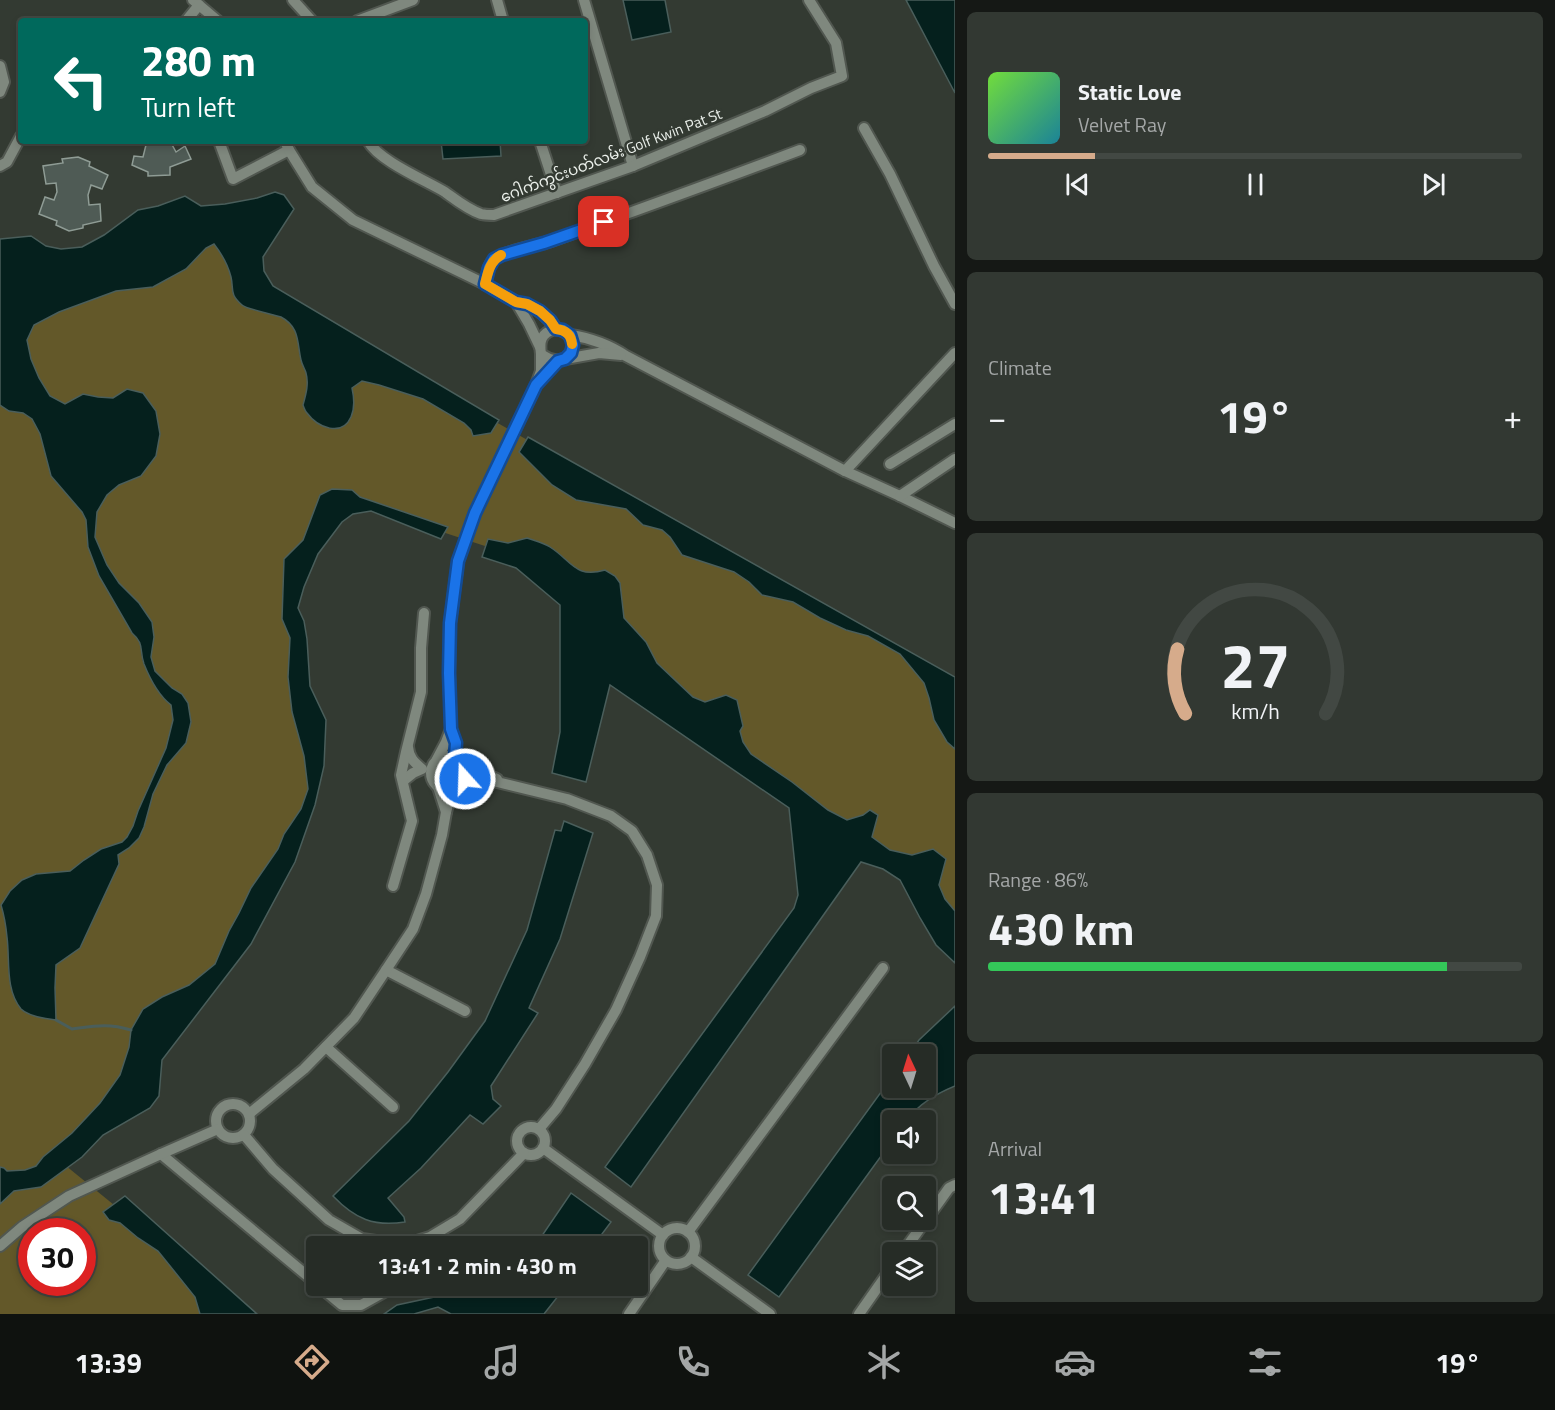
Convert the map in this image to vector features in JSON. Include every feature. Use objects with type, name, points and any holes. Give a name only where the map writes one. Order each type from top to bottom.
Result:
[{"type":"street","points":[[293,0],[309,18]]},
{"type":"street","points":[[365,18],[413,0]]},
{"type":"street","points":[[497,0],[502,18]]},
{"type":"street","points":[[584,0],[633,166]]},
{"type":"street","name":"ဂေါက်ကွင်းပတ်လမ်း Golf Kwin Pat St","points":[[370,144],[388,160],[471,209],[484,215],[494,215],[633,166],[842,76],[836,43],[809,0]]},
{"type":"street","points":[[188,18],[196,3],[214,18]]},
{"type":"street","points":[[0,66],[4,82],[0,92]]},
{"type":"street","points":[[864,128],[890,174],[933,266],[955,304]]},
{"type":"street","points":[[0,166],[7,162],[18,142]]},
{"type":"street","points":[[220,144],[233,179],[287,146],[312,187],[353,220],[485,284],[516,302],[527,304],[540,311],[556,329]]},
{"type":"street","points":[[541,144],[556,193]]},
{"type":"street","points":[[485,284],[494,259],[502,255],[554,240],[800,150]]},
{"type":"street","points":[[516,302],[541,351],[551,360],[599,353],[626,356]]},
{"type":"street","points":[[249,1114],[304,1070],[354,1018],[413,929],[440,845],[450,798],[465,779],[466,771],[459,760],[451,729],[450,623],[458,561],[475,513],[536,385],[541,371],[543,335],[556,329],[563,330],[570,335],[598,340],[612,346],[626,356],[844,471],[955,523]]},
{"type":"street","points":[[536,385],[571,353],[573,345],[570,335]]},
{"type":"street","points":[[844,471],[955,353]]},
{"type":"street","points":[[890,464],[955,424]]},
{"type":"street","points":[[900,496],[955,459]]},
{"type":"street","points":[[393,885],[412,821],[401,775],[421,692],[424,614]]},
{"type":"street","points":[[402,781],[413,773],[426,771],[432,766],[451,729]]},
{"type":"street","points":[[408,745],[408,753],[413,761],[426,771],[438,787],[446,812]]},
{"type":"street","points":[[437,759],[447,756],[459,760],[508,784]]},
{"type":"street","points":[[438,787],[448,790],[479,781],[493,781],[567,799],[611,816],[632,831],[647,855],[657,885],[656,916],[616,1010],[556,1109],[539,1129]]},
{"type":"street","points":[[688,1232],[883,968]]},
{"type":"street","points":[[386,970],[465,1011]]},
{"type":"street","points":[[326,1047],[393,1107]]},
{"type":"street","points":[[240,1105],[249,1114],[251,1121],[244,1135],[236,1138],[227,1137],[218,1129],[216,1119],[219,1111],[225,1106],[240,1105]]},
{"type":"street","points":[[531,1126],[539,1129],[545,1138],[543,1148],[535,1154],[524,1153],[517,1142],[519,1133],[531,1126]]},
{"type":"street","points":[[0,1246],[22,1227],[69,1196],[218,1129]]},
{"type":"street","points":[[244,1135],[273,1169],[328,1220],[357,1236]]},
{"type":"street","points":[[543,1148],[663,1235]]},
{"type":"street","points":[[432,1236],[460,1219],[524,1153]]},
{"type":"street","points":[[161,1154],[306,1274]]},
{"type":"street","points":[[910,1242],[949,1188],[955,1185]]},
{"type":"street","points":[[675,1228],[688,1232],[695,1244],[692,1257],[680,1264],[666,1260],[659,1249],[663,1235],[675,1228]]},
{"type":"street","points":[[692,1257],[770,1314]]},
{"type":"street","points":[[629,1314],[666,1260]]},
{"type":"street","points":[[859,1314],[882,1281]]},
{"type":"street","points":[[332,1296],[342,1305],[362,1305],[378,1296]]},
{"type":"shaded area","points":[[231,220],[266,292],[955,682],[955,940],[921,884],[627,683],[543,565],[351,502],[291,596],[313,793],[224,966],[60,1161],[248,1314],[0,1314],[0,285]]},
{"type":"water","points":[[623,0],[665,0],[671,32],[632,40]]},
{"type":"water","points":[[906,0],[955,0],[955,93]]},
{"type":"water","points":[[441,144],[500,144],[501,156],[443,159]]},
{"type":"water","points":[[275,192],[284,195],[294,209],[263,257],[264,271],[273,286],[499,420],[491,433],[473,436],[464,423],[423,399],[362,381],[352,388],[353,410],[347,423],[342,427],[330,428],[317,423],[306,412],[303,405],[307,377],[301,362],[295,331],[281,317],[249,308],[238,301],[234,295],[228,268],[214,244],[206,248],[186,269],[153,287],[116,291],[59,312],[34,325],[27,340],[31,359],[50,396],[65,404],[83,394],[113,398],[127,389],[143,393],[156,411],[160,434],[156,456],[141,476],[119,485],[107,495],[97,512],[95,537],[107,565],[119,583],[139,603],[152,622],[154,637],[151,657],[155,671],[172,688],[182,694],[188,703],[191,722],[186,743],[167,765],[153,794],[139,838],[118,855],[119,864],[80,948],[56,965],[56,1020],[38,1017],[21,1009],[12,993],[6,929],[1,905],[10,891],[22,880],[36,874],[70,871],[101,849],[122,842],[127,837],[166,748],[173,720],[171,705],[158,692],[146,670],[139,641],[99,576],[88,547],[86,520],[82,512],[51,476],[40,434],[32,419],[23,413],[9,411],[0,405],[0,239],[31,236],[46,246],[61,249],[82,247],[104,235],[138,210],[158,206],[185,196],[201,206],[257,198]]},
{"type":"water","points":[[528,437],[955,677],[955,749],[947,742],[934,720],[924,683],[900,654],[868,636],[846,630],[820,618],[793,602],[762,595],[734,572],[682,555],[670,537],[662,530],[643,525],[626,509],[576,500],[552,485],[519,452]]},
{"type":"water","points":[[332,489],[352,490],[360,497],[448,527],[441,539],[371,511],[353,514],[342,522],[318,554],[298,608],[304,621],[307,639],[310,686],[326,720],[324,766],[315,805],[295,862],[251,944],[162,1060],[159,1096],[150,1108],[103,1135],[82,1157],[41,1187],[14,1191],[0,1204],[0,1167],[7,1171],[25,1170],[36,1166],[43,1157],[72,1133],[100,1103],[120,1075],[129,1047],[131,1030],[143,1009],[162,997],[189,985],[215,964],[251,888],[278,849],[284,834],[301,809],[308,789],[304,756],[292,712],[288,677],[290,638],[282,619],[284,559],[303,540],[320,495]]},
{"type":"water","points":[[527,538],[550,547],[580,570],[595,572],[605,570],[615,576],[620,583],[624,618],[646,642],[657,663],[693,697],[705,702],[726,695],[737,700],[743,726],[740,731],[743,742],[751,754],[828,810],[847,820],[870,810],[878,815],[872,837],[890,850],[912,855],[933,849],[946,859],[939,885],[945,899],[955,911],[955,963],[936,945],[900,880],[883,869],[861,862],[631,1187],[605,1167],[794,908],[798,895],[789,808],[610,685],[586,782],[552,773],[560,732],[560,605],[516,568],[482,557],[488,539],[508,543]]},
{"type":"water","points":[[564,821],[593,833],[560,939],[529,1008],[538,1013],[491,1086],[493,1099],[501,1106],[483,1124],[470,1115],[421,1168],[388,1198],[404,1217],[405,1222],[374,1222],[357,1216],[333,1196],[409,1121],[485,1021],[527,930],[555,830],[561,831]]},
{"type":"water","points":[[955,1006],[955,1086],[936,1095],[936,1044],[916,1044]]},
{"type":"water","points":[[882,1091],[882,1098],[932,1098],[916,1110],[882,1110],[882,1155],[779,1297],[748,1275]]},
{"type":"water","points":[[571,1193],[611,1222],[600,1236],[542,1236]]},
{"type":"water","points":[[125,1196],[257,1314],[200,1314],[195,1297],[158,1251],[120,1223],[109,1220],[103,1212]]},
{"type":"water","points":[[558,1296],[544,1314],[451,1314],[438,1307],[414,1314],[384,1314],[397,1305],[434,1297]]},
{"type":"building","points":[[172,144],[176,152],[185,146],[191,159],[170,167],[170,175],[148,176],[148,172],[132,165],[134,156],[143,157],[146,145]]},
{"type":"building","points":[[78,157],[90,162],[89,166],[108,175],[102,189],[91,185],[88,195],[89,205],[100,204],[101,221],[69,231],[56,225],[57,221],[39,214],[45,197],[54,200],[57,192],[56,183],[46,184],[43,166],[63,163],[62,159]]},
{"type":"waterway","points":[[56,1020],[72,1029],[108,1026],[131,1030]]},
{"type":"slow traffic","points":[[501,255],[494,259],[489,268],[485,284],[516,302],[527,304],[540,311],[556,329],[563,330],[570,335],[572,344]]},
{"type":"route","points":[[465,779],[466,771],[460,760],[455,757],[456,743],[451,729],[449,673],[450,623],[458,561],[475,513],[536,385],[558,361],[565,359],[571,353],[573,345],[570,335],[563,330],[556,329],[540,311],[527,304],[516,302],[485,284],[494,259],[604,222]]}]
